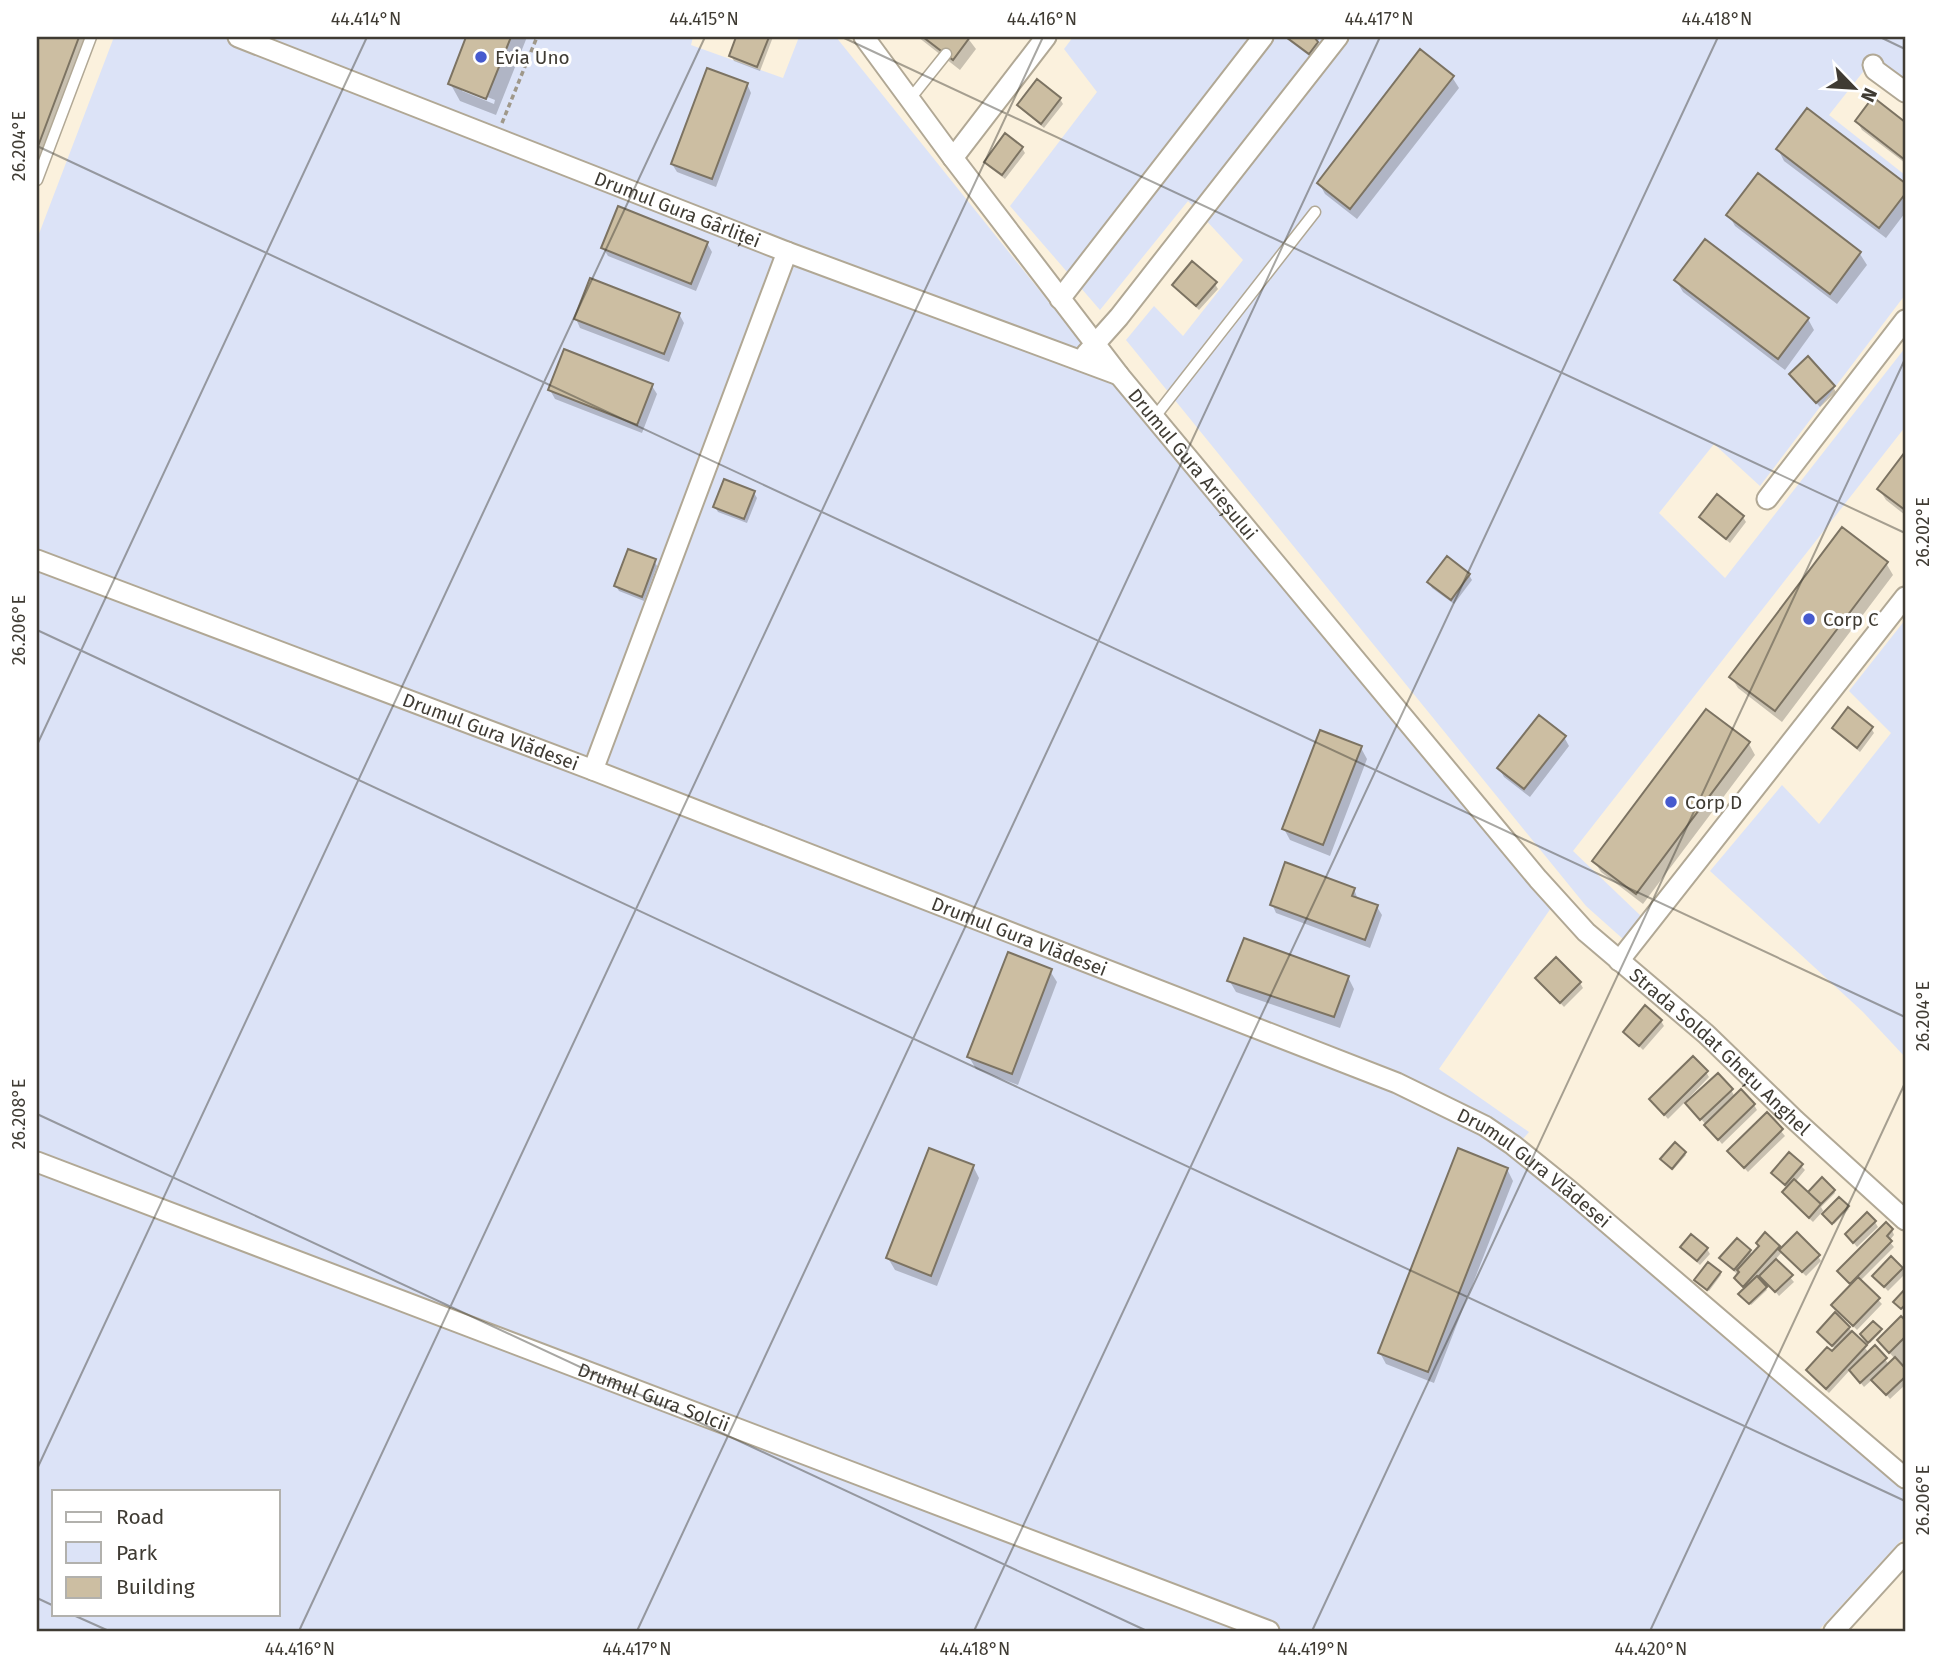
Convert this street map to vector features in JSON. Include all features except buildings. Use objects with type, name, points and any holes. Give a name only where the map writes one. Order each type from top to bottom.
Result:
[{"type":"street","name":"Drumul Gura Gârliței","points":[[238,37],[787,252],[1119,375]]},
{"type":"street","points":[[953,158],[1046,37]]},
{"type":"street","points":[[1060,299],[1263,37]]},
{"type":"street","points":[[1079,360],[1096,345],[1338,37]]},
{"type":"street","name":"Drumul Gura Arieșului","points":[[869,38],[953,158],[1119,375],[1538,879]]},
{"type":"street","points":[[1873,65],[1875,70],[1905,92]]},
{"type":"street","points":[[593,770],[787,252]]},
{"type":"street","points":[[1767,499],[1905,320]]},
{"type":"street","name":"Drumul Gura Vlădesei","points":[[37,560],[593,770],[1397,1083],[1476,1121],[1513,1145],[1570,1191],[1905,1479]]},
{"type":"street","points":[[1619,961],[1905,597]]},
{"type":"street","name":"Strada Soldat Ghețu Anghel","points":[[1538,879],[1586,932],[1706,1034],[1905,1220]]},
{"type":"street","name":"Drumul Gura Solcii","points":[[37,1162],[1269,1631]]},
{"type":"street","points":[[1835,1631],[1905,1553]]},
{"type":"lane","points":[[37,180],[92,37]]},
{"type":"lane","points":[[910,99],[946,54]]},
{"type":"lane","points":[[1154,418],[1315,212]]},
{"type":"path","points":[[496,138],[537,37]]},
{"type":"green space","points":[[114,37],[693,37],[691,45],[783,78],[799,37],[836,37],[1110,378],[1551,908],[1439,1069],[1529,1132],[1521,1141],[1905,1489],[1905,1536],[1818,1631],[37,1631],[37,239]]},
{"type":"green space","points":[[1073,37],[1905,37],[1905,82],[1874,58],[1829,115],[1905,175],[1905,295],[1760,486],[1714,444],[1659,513],[1725,578],[1905,348],[1905,427],[1573,851],[1642,917],[1623,939],[1586,906],[1126,340],[1154,306],[1183,336],[1243,260],[1188,201],[1100,310],[1010,206],[1097,92],[1064,49]]},
{"type":"green space","points":[[1905,620],[1905,1057],[1863,1012],[1710,871],[1782,785],[1819,824],[1891,733],[1849,691]]},
{"type":"place","name":"Evia Uno","points":[[481,57]]},
{"type":"place","name":"Corp C","points":[[1809,619]]},
{"type":"place","name":"Corp D","points":[[1671,802]]}]
